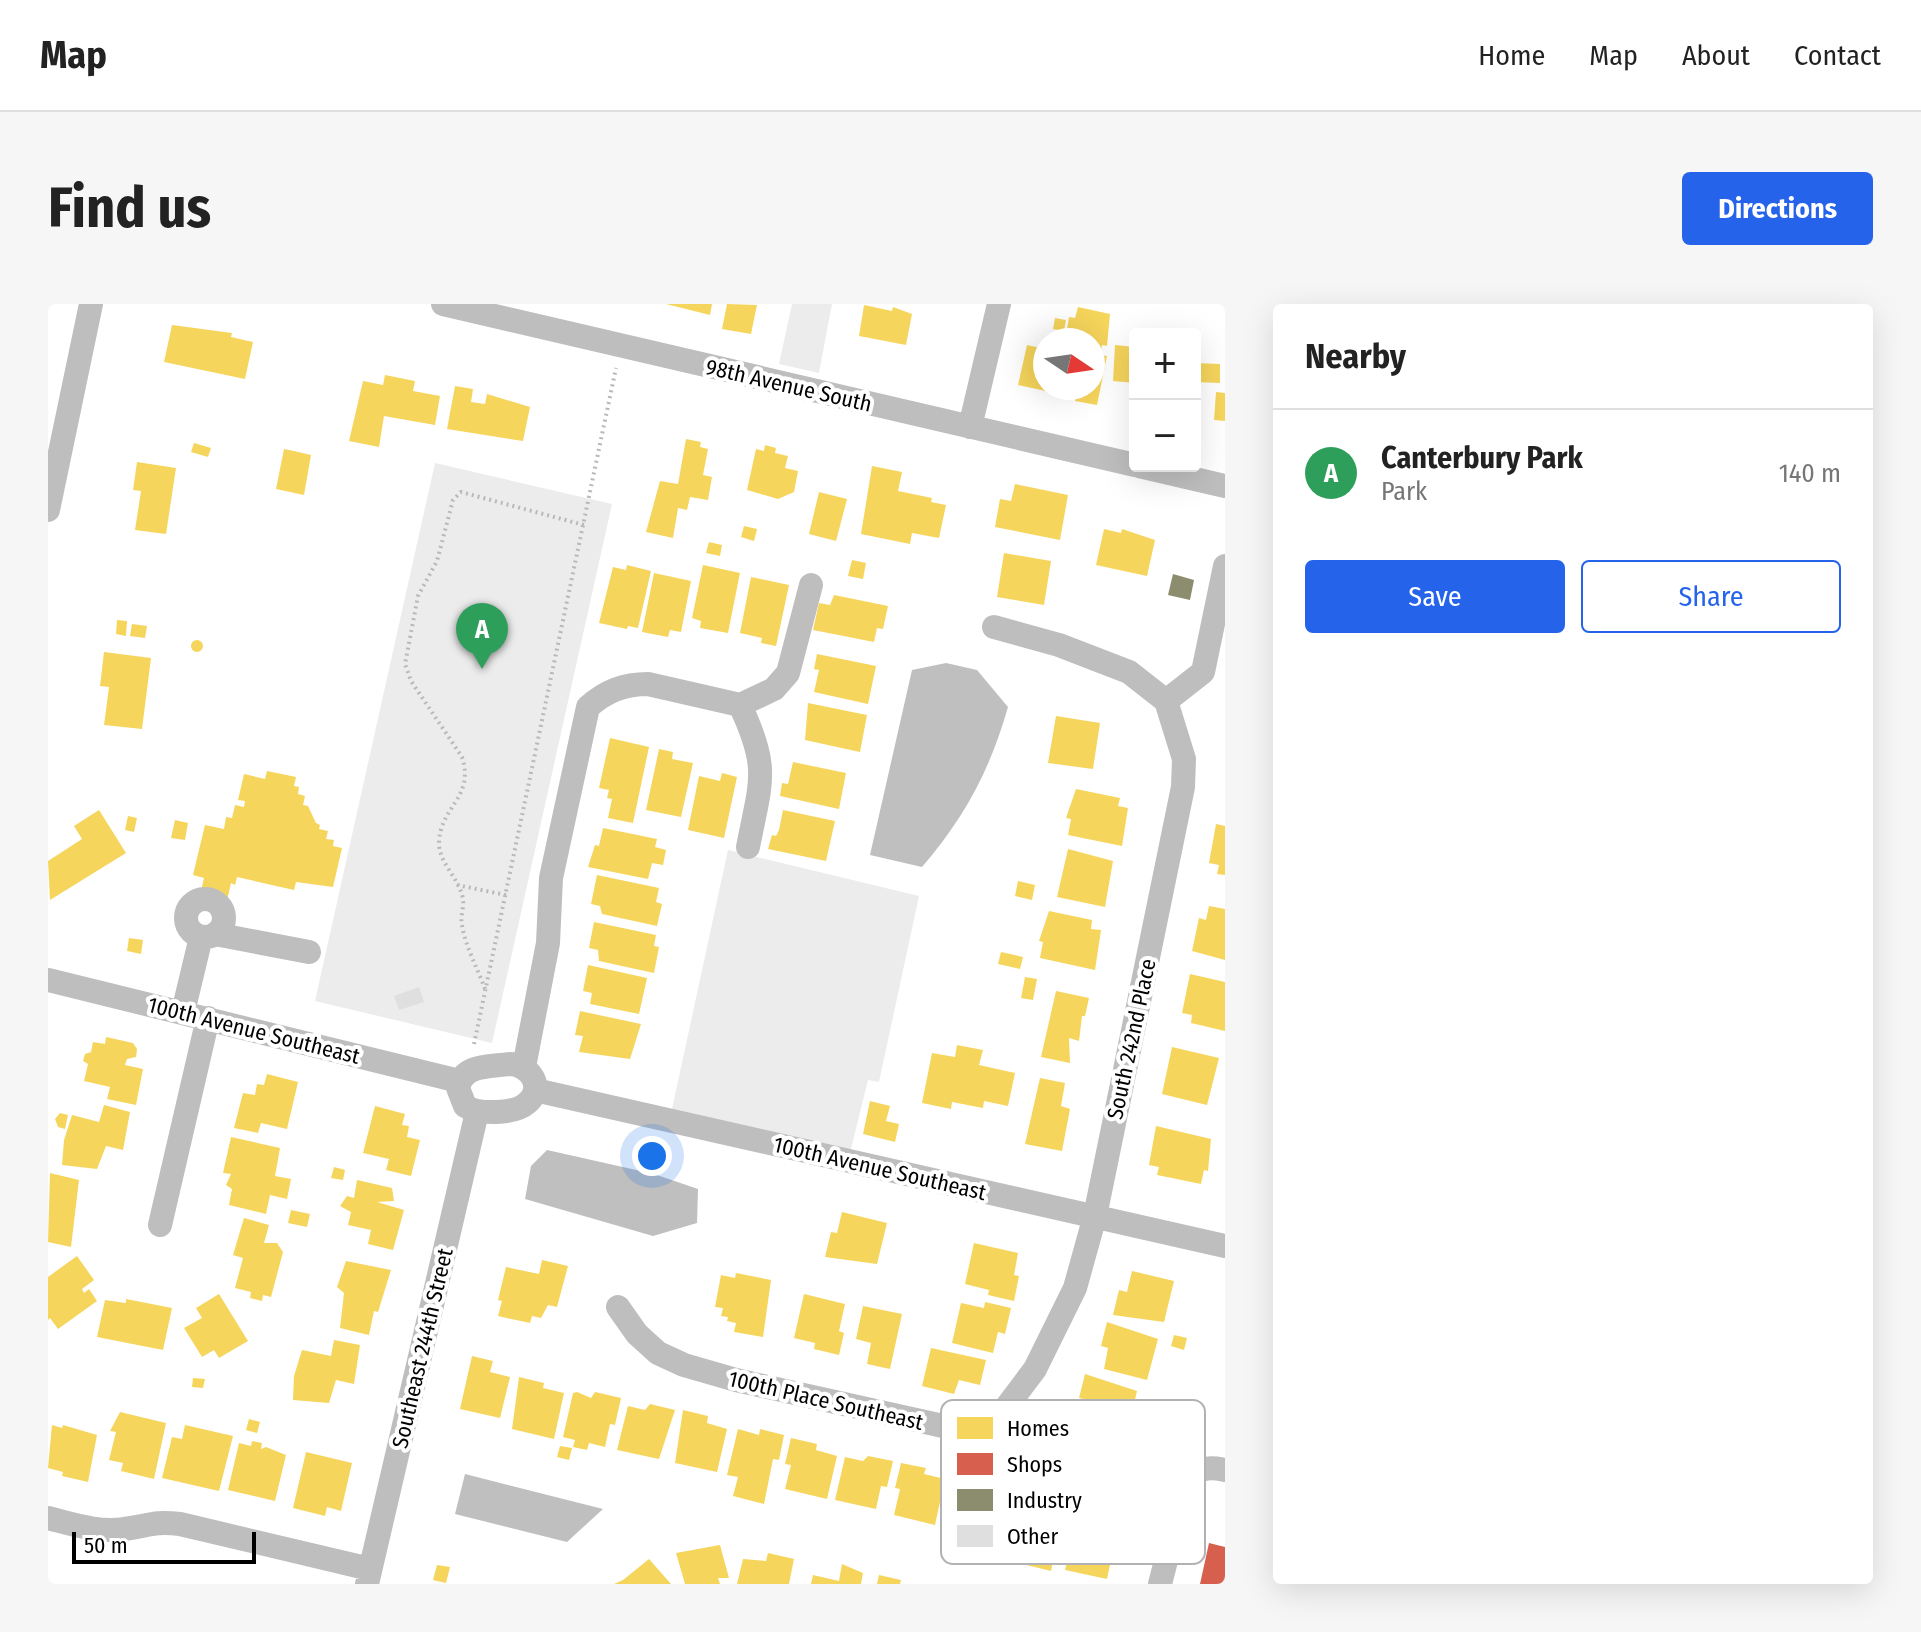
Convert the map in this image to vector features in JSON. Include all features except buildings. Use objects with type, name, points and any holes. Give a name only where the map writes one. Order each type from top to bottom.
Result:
[{"type":"street","points":[[48,510],[91,304]]},
{"type":"street","name":"98th Avenue South","points":[[443,304],[541,315],[621,345],[1129,464]]},
{"type":"street","points":[[970,427],[999,304]]},
{"type":"street","name":"98th Avenue South","points":[[1163,472],[1225,486]]},
{"type":"street","points":[[994,627],[1059,645],[1129,672],[1166,701],[1203,672],[1225,566]]},
{"type":"street","points":[[524,1067],[548,943],[551,878],[588,707],[617,688],[648,684],[740,705],[774,689],[788,673],[811,585]]},
{"type":"street","name":"South 242nd Place","points":[[1015,1400],[1035,1369],[1075,1288],[1095,1216],[1183,787],[1184,759],[1166,701]]},
{"type":"street","points":[[740,705],[759,744],[762,763],[748,847]]},
{"type":"street","points":[[183,1012],[208,936],[309,952]]},
{"type":"street","name":"100th Avenue Southeast","points":[[48,980],[464,1076]]},
{"type":"street","points":[[160,1225],[208,1018]]},
{"type":"street","points":[[509,1064],[524,1067],[533,1077],[535,1090],[523,1106],[477,1112],[461,1101],[464,1076],[509,1064]]},
{"type":"street","name":"100th Avenue Southeast","points":[[535,1090],[1225,1246]]},
{"type":"street","name":"Southeast 244th Street","points":[[368,1576],[477,1112]]},
{"type":"street","name":"100th Place Southeast","points":[[618,1307],[648,1346],[696,1369],[941,1425]]},
{"type":"street","points":[[1205,1468],[1225,1470]]},
{"type":"street","points":[[48,1518],[93,1528],[123,1530],[154,1521],[180,1524],[368,1576]]},
{"type":"street","points":[[1160,1584],[1165,1564]]},
{"type":"path","points":[[464,1076],[486,990],[621,345]]},
{"type":"path","points":[[486,990],[462,928],[463,899],[441,854],[439,843],[448,813],[464,791],[465,768],[462,757],[411,681],[405,664],[418,596],[437,561],[453,500],[461,492],[584,525]]},
{"type":"path","points":[[456,885],[506,895]]},
{"type":"shaded area","points":[[792,304],[832,304],[819,373],[779,364]]},
{"type":"shaded area","points":[[435,463],[612,504],[492,1043],[315,1001]]},
{"type":"shaded area","points":[[946,663],[977,670],[1008,707],[993,752],[963,811],[922,867],[870,855],[912,670]]},
{"type":"shaded area","points":[[728,850],[919,896],[879,1082],[868,1080],[850,1153],[672,1109]]},
{"type":"shaded area","points":[[547,1150],[654,1174],[698,1189],[697,1223],[653,1236],[525,1199],[531,1166]]},
{"type":"shaded area","points":[[465,1474],[603,1509],[567,1542],[455,1514]]},
{"type":"place","name":"Canterbury Park","points":[[482,669]]}]
